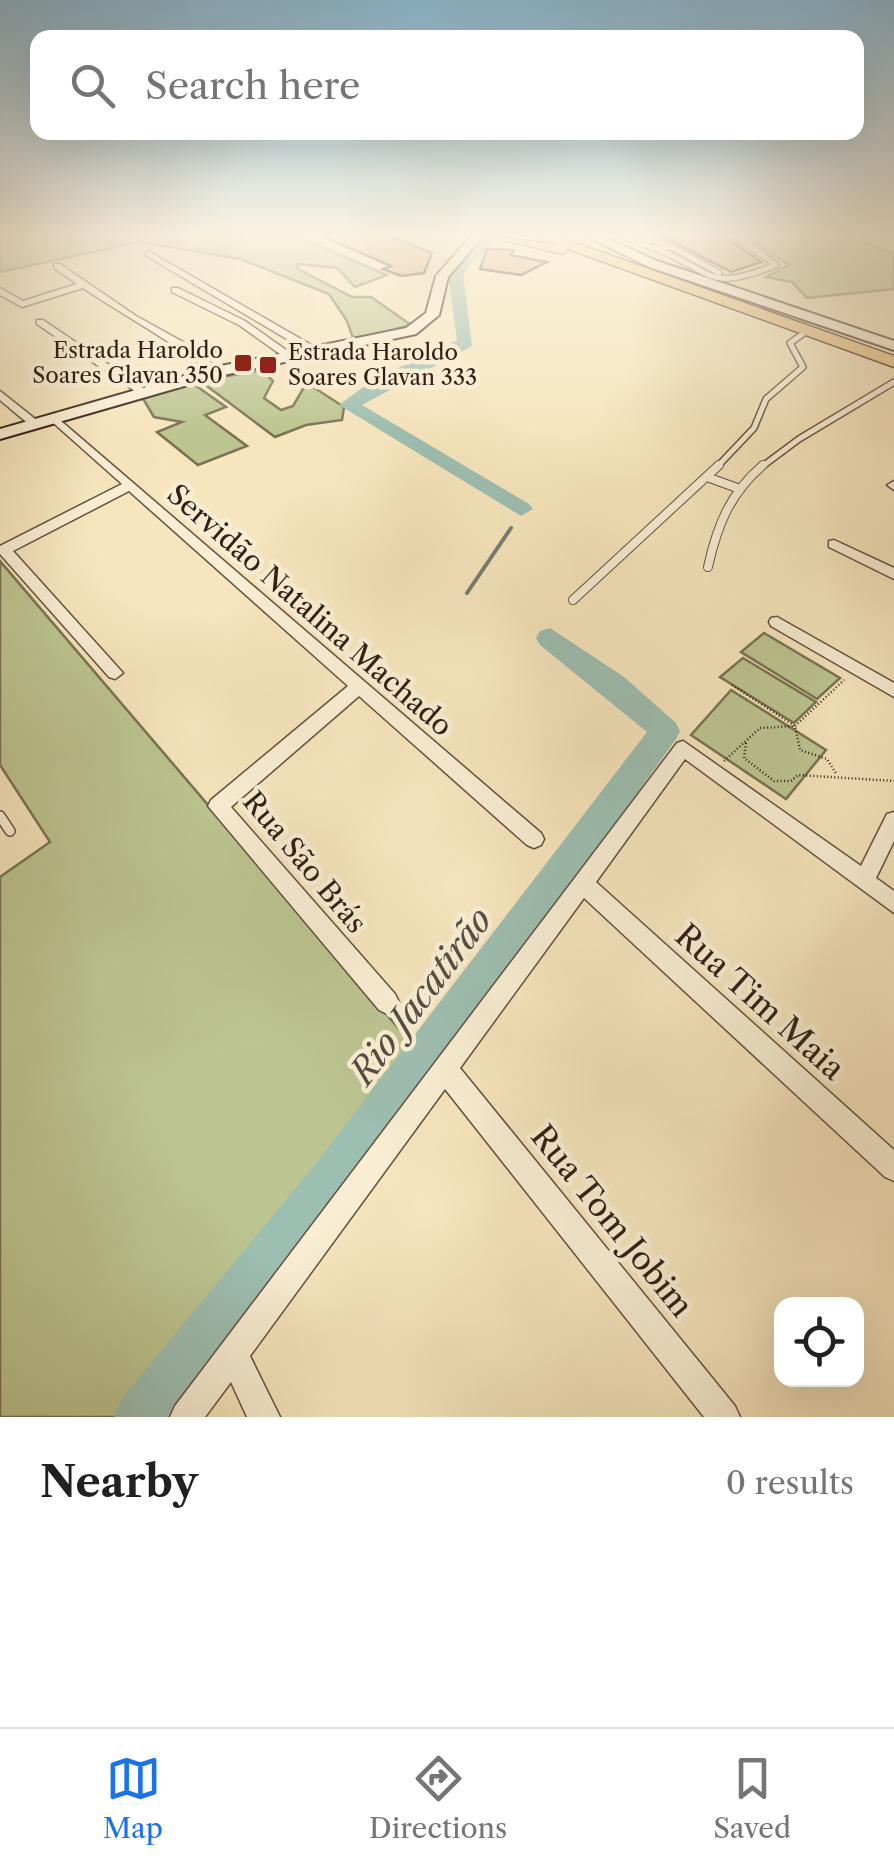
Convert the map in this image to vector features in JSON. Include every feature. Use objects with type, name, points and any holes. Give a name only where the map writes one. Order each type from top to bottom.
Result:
[{"type":"highway","points":[[735,301],[894,358]]},
{"type":"highway","points":[[738,301],[808,328]]},
{"type":"highway","points":[[768,304],[808,328]]},
{"type":"main road","points":[[0,434],[216,372],[391,338],[422,325],[437,301]]},
{"type":"main road","points":[[762,301],[894,346]]},
{"type":"street","points":[[110,301],[190,350],[216,372]]},
{"type":"street","points":[[197,301],[242,323],[290,357]]},
{"type":"street","points":[[229,301],[316,352]]},
{"type":"street","points":[[40,322],[143,392]]},
{"type":"street","points":[[0,394],[35,424]]},
{"type":"street","name":"Servidão Natalina Machado","points":[[54,418],[534,839]]},
{"type":"street","points":[[115,673],[4,550],[130,485]]},
{"type":"street","points":[[834,544],[894,574]]},
{"type":"street","points":[[777,622],[894,691]]},
{"type":"street","name":"Rua São Brás","points":[[360,686],[218,806],[387,1002]]},
{"type":"street","points":[[186,1417],[683,748],[894,903]]},
{"type":"street","points":[[864,881],[894,820]]},
{"type":"street","name":"Rua Tim Maia","points":[[583,884],[894,1168]]},
{"type":"street","name":"Rua Tom Jobim","points":[[445,1069],[724,1417]]},
{"type":"street","points":[[233,1354],[264,1417]]},
{"type":"lane","points":[[574,600],[708,477],[754,428],[766,399],[802,368],[804,362],[790,343],[808,328]]},
{"type":"lane","points":[[708,567],[724,511],[740,489],[790,442],[894,382]]},
{"type":"lane","points":[[708,477],[740,489]]},
{"type":"lane","points":[[0,816],[10,831]]},
{"type":"path","points":[[714,771],[760,728],[794,726],[857,669]]},
{"type":"path","points":[[732,685],[794,726],[800,750],[827,759],[838,776]]},
{"type":"path","points":[[746,742],[744,758],[774,780],[791,781],[798,775],[894,781]]},
{"type":"green space","points":[[334,301],[377,301],[411,325],[354,341]]},
{"type":"green space","points":[[262,370],[273,381],[264,398],[281,410],[293,406],[310,385],[344,407],[342,420],[306,425],[275,437],[200,381]]},
{"type":"green space","points":[[192,383],[226,407],[205,415],[247,446],[198,465],[157,432],[182,422],[154,417],[142,397]]},
{"type":"green space","points":[[0,561],[417,1050],[124,1417],[0,1417],[0,877],[50,842],[0,765]]},
{"type":"green space","points":[[764,633],[840,678],[817,699],[741,652]]},
{"type":"green space","points":[[743,658],[816,702],[794,723],[720,677]]},
{"type":"green space","points":[[731,690],[826,750],[786,799],[691,735]]},
{"type":"waterway","name":"Rio Jacatirão","points":[[459,301],[466,342],[380,384],[349,405],[521,509]]},
{"type":"waterway","points":[[467,593],[511,528]]},
{"type":"waterway","name":"Rio Jacatirão","points":[[141,1417],[330,1182],[665,731],[614,685],[550,638]]},
{"type":"place","name":"Estrada Haroldo Soares Glavan 350","points":[[243,363]]},
{"type":"place","name":"Estrada Haroldo Soares Glavan 333","points":[[268,365]]}]
